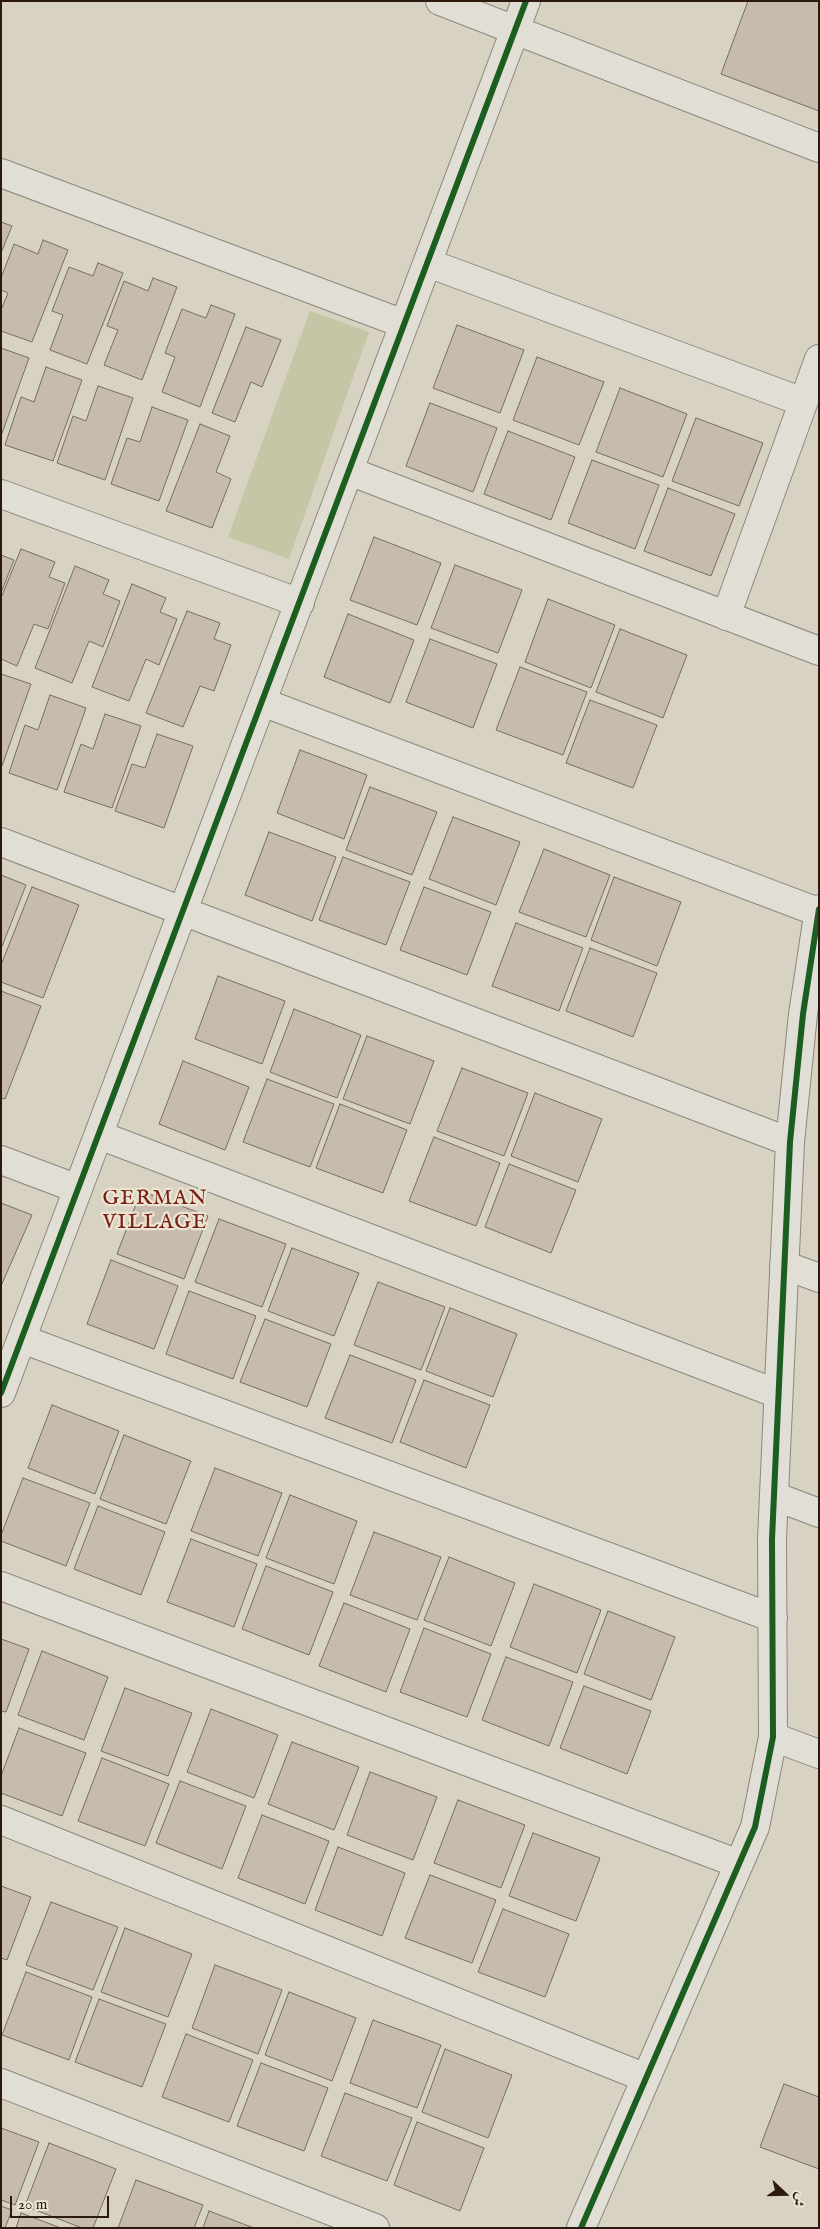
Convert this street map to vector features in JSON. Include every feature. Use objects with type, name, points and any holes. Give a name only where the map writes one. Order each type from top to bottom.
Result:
[{"type":"street","points":[[440,1],[819,148]]},
{"type":"street","points":[[1,1393],[526,1]]},
{"type":"street","points":[[1,172],[404,324]]},
{"type":"street","points":[[428,263],[803,402]]},
{"type":"street","points":[[726,616],[819,358]]},
{"type":"street","points":[[349,472],[819,651]]},
{"type":"street","points":[[1,494],[300,603]]},
{"type":"street","points":[[262,702],[818,911],[811,1017],[790,1142],[774,1496],[773,1737],[755,1827],[581,2228]]},
{"type":"street","points":[[1,842],[790,1142]]},
{"type":"street","points":[[99,1135],[778,1394]]},
{"type":"street","points":[[1,1160],[78,1189]]},
{"type":"street","points":[[784,1265],[819,1278]]},
{"type":"street","points":[[22,1338],[773,1618]]},
{"type":"street","points":[[774,1496],[819,1513]]},
{"type":"street","points":[[1,1586],[739,1864]]},
{"type":"street","points":[[773,1737],[819,1754]]},
{"type":"street","points":[[1,1820],[646,2078]]},
{"type":"street","points":[[1,2084],[375,2228]]},
{"type":"green space","points":[[310,311],[369,332],[289,559],[228,537]]},
{"type":"building","points":[[748,1],[819,1],[819,111],[721,74]]},
{"type":"building","points":[[1,222],[12,226],[1,253]]},
{"type":"building","points":[[43,240],[68,250],[32,342],[1,331],[1,310],[8,293],[1,290],[1,278],[14,244],[38,254]]},
{"type":"building","points":[[98,263],[123,273],[87,364],[50,350],[63,315],[52,311],[69,267],[93,276]]},
{"type":"building","points":[[153,278],[177,287],[142,380],[104,365],[118,330],[107,326],[124,281],[148,291]]},
{"type":"building","points":[[211,305],[235,314],[200,407],[162,392],[175,357],[165,353],[182,309],[206,318]]},
{"type":"building","points":[[457,325],[524,350],[500,413],[433,388]]},
{"type":"building","points":[[246,327],[281,340],[262,387],[251,382],[235,422],[212,413]]},
{"type":"building","points":[[1,348],[29,358],[1,436]]},
{"type":"building","points":[[537,357],[604,382],[579,445],[513,420]]},
{"type":"building","points":[[46,367],[82,380],[53,461],[5,445],[21,397],[34,402]]},
{"type":"building","points":[[98,386],[133,398],[105,480],[57,463],[73,416],[86,421]]},
{"type":"building","points":[[620,388],[687,414],[663,477],[596,452]]},
{"type":"building","points":[[430,403],[497,428],[473,492],[406,466]]},
{"type":"building","points":[[152,407],[188,420],[159,501],[111,484],[127,438],[140,442]]},
{"type":"building","points":[[696,418],[763,443],[739,506],[672,481]]},
{"type":"building","points":[[200,424],[230,436],[216,472],[231,479],[212,528],[166,511]]},
{"type":"building","points":[[508,431],[575,457],[551,520],[484,494]]},
{"type":"building","points":[[592,460],[659,485],[635,549],[568,523]]},
{"type":"building","points":[[668,488],[735,514],[711,576],[644,551]]},
{"type":"building","points":[[374,537],[441,563],[417,625],[350,600]]},
{"type":"building","points":[[21,549],[55,562],[49,577],[65,583],[48,629],[34,624],[17,666],[1,659],[1,598]]},
{"type":"building","points":[[1,555],[14,560],[1,593]]},
{"type":"building","points":[[455,565],[522,590],[498,653],[431,628]]},
{"type":"building","points":[[75,566],[109,580],[103,594],[120,601],[103,647],[89,641],[72,683],[35,668]]},
{"type":"building","points":[[132,584],[166,598],[160,612],[177,619],[159,665],[146,659],[129,701],[92,687]]},
{"type":"building","points":[[548,599],[615,625],[591,688],[525,662]]},
{"type":"building","points":[[187,611],[220,623],[214,639],[231,645],[214,691],[200,686],[183,727],[146,713]]},
{"type":"building","points":[[348,614],[414,640],[390,703],[324,677]]},
{"type":"building","points":[[620,629],[687,655],[663,718],[596,692]]},
{"type":"building","points":[[430,639],[497,664],[473,728],[406,702]]},
{"type":"building","points":[[520,667],[587,692],[563,755],[496,730]]},
{"type":"building","points":[[1,674],[31,684],[2,766],[1,765]]},
{"type":"building","points":[[50,695],[86,708],[57,790],[9,773],[25,725],[38,730]]},
{"type":"building","points":[[590,700],[657,725],[633,788],[566,763]]},
{"type":"building","points":[[105,714],[141,726],[112,808],[64,792],[81,744],[93,749]]},
{"type":"building","points":[[157,734],[193,746],[164,828],[115,811],[132,764],[145,768]]},
{"type":"building","points":[[300,750],[367,775],[344,839],[277,813]]},
{"type":"building","points":[[370,787],[437,812],[412,875],[346,850]]},
{"type":"building","points":[[453,817],[520,842],[496,905],[429,879]]},
{"type":"building","points":[[269,832],[336,857],[312,921],[245,895]]},
{"type":"building","points":[[544,849],[610,875],[586,937],[519,912]]},
{"type":"building","points":[[343,857],[410,882],[386,945],[319,920]]},
{"type":"building","points":[[1,875],[26,885],[1,949]]},
{"type":"building","points":[[614,877],[681,902],[657,966],[591,940]]},
{"type":"building","points":[[32,887],[79,905],[43,998],[1,982],[1,965]]},
{"type":"building","points":[[424,887],[491,912],[467,975],[400,950]]},
{"type":"building","points":[[516,923],[583,948],[559,1011],[492,986]]},
{"type":"building","points":[[590,948],[657,973],[633,1037],[566,1011]]},
{"type":"building","points":[[218,976],[285,1001],[262,1064],[195,1039]]},
{"type":"building","points":[[1,991],[41,1006],[5,1099],[1,1098]]},
{"type":"building","points":[[294,1009],[361,1035],[337,1098],[270,1072]]},
{"type":"building","points":[[367,1036],[434,1061],[410,1124],[343,1099]]},
{"type":"building","points":[[183,1061],[249,1087],[225,1150],[159,1124]]},
{"type":"building","points":[[462,1068],[528,1093],[504,1156],[437,1131]]},
{"type":"building","points":[[267,1079],[334,1104],[310,1167],[243,1142]]},
{"type":"building","points":[[535,1093],[602,1119],[578,1182],[511,1156]]},
{"type":"building","points":[[340,1104],[407,1130],[383,1193],[316,1168]]},
{"type":"building","points":[[434,1137],[500,1163],[476,1226],[409,1201]]},
{"type":"building","points":[[509,1164],[576,1190],[551,1253],[485,1227]]},
{"type":"building","points":[[141,1191],[208,1216],[184,1279],[117,1254]]},
{"type":"building","points":[[1,1203],[32,1215],[1,1286]]},
{"type":"building","points":[[219,1219],[286,1244],[262,1307],[195,1282]]},
{"type":"building","points":[[292,1248],[359,1273],[334,1336],[268,1311]]},
{"type":"building","points":[[111,1260],[178,1286],[154,1349],[87,1324]]},
{"type":"building","points":[[378,1282],[445,1307],[421,1370],[354,1345]]},
{"type":"building","points":[[189,1291],[256,1316],[233,1379],[166,1354]]},
{"type":"building","points":[[450,1308],[517,1334],[493,1397],[426,1371]]},
{"type":"building","points":[[265,1319],[331,1344],[307,1407],[240,1382]]},
{"type":"building","points":[[350,1355],[416,1380],[392,1443],[325,1418]]},
{"type":"building","points":[[424,1380],[490,1405],[466,1468],[400,1442]]},
{"type":"building","points":[[52,1405],[119,1431],[95,1494],[28,1468]]},
{"type":"building","points":[[124,1435],[191,1461],[166,1524],[100,1499]]},
{"type":"building","points":[[215,1468],[282,1493],[258,1556],[191,1531]]},
{"type":"building","points":[[23,1478],[90,1503],[66,1566],[1,1541],[1,1535]]},
{"type":"building","points":[[290,1495],[357,1521],[334,1584],[266,1558]]},
{"type":"building","points":[[98,1506],[165,1532],[141,1595],[74,1569]]},
{"type":"building","points":[[374,1532],[441,1557],[417,1620],[350,1595]]},
{"type":"building","points":[[191,1539],[257,1564],[234,1627],[167,1602]]},
{"type":"building","points":[[449,1557],[515,1583],[491,1646],[424,1620]]},
{"type":"building","points":[[266,1566],[333,1592],[309,1655],[242,1629]]},
{"type":"building","points":[[534,1584],[601,1610],[577,1673],[510,1647]]},
{"type":"building","points":[[344,1603],[410,1629],[386,1692],[319,1666]]},
{"type":"building","points":[[608,1611],[675,1637],[651,1700],[584,1674]]},
{"type":"building","points":[[424,1628],[491,1654],[467,1717],[400,1692]]},
{"type":"building","points":[[1,1639],[29,1649],[6,1712],[1,1711]]},
{"type":"building","points":[[42,1651],[108,1677],[84,1740],[18,1715]]},
{"type":"building","points":[[506,1657],[573,1682],[549,1746],[482,1720]]},
{"type":"building","points":[[584,1686],[651,1711],[627,1774],[560,1748]]},
{"type":"building","points":[[125,1688],[192,1713],[168,1776],[101,1751]]},
{"type":"building","points":[[211,1709],[278,1735],[254,1798],[187,1772]]},
{"type":"building","points":[[19,1728],[86,1753],[62,1816],[1,1793],[1,1776]]},
{"type":"building","points":[[292,1742],[359,1767],[334,1830],[268,1804]]},
{"type":"building","points":[[102,1758],[169,1784],[145,1846],[78,1821]]},
{"type":"building","points":[[370,1772],[437,1797],[413,1860],[347,1835]]},
{"type":"building","points":[[180,1781],[246,1806],[222,1869],[156,1843]]},
{"type":"building","points":[[458,1800],[525,1825],[501,1888],[434,1863]]},
{"type":"building","points":[[262,1815],[329,1841],[305,1904],[238,1878]]},
{"type":"building","points":[[533,1833],[600,1858],[576,1921],[509,1896]]},
{"type":"building","points":[[338,1847],[405,1873],[382,1936],[315,1910]]},
{"type":"building","points":[[430,1875],[496,1900],[472,1963],[405,1938]]},
{"type":"building","points":[[1,1886],[31,1897],[7,1960],[1,1958]]},
{"type":"building","points":[[51,1902],[118,1927],[93,1990],[26,1965]]},
{"type":"building","points":[[503,1909],[569,1934],[545,1997],[478,1972]]},
{"type":"building","points":[[125,1928],[192,1954],[168,2017],[101,1992]]},
{"type":"building","points":[[215,1965],[282,1990],[258,2054],[192,2028]]},
{"type":"building","points":[[26,1972],[92,1997],[69,2060],[2,2035]]},
{"type":"building","points":[[289,1992],[356,2018],[332,2081],[265,2055]]},
{"type":"building","points":[[99,1999],[166,2024],[142,2087],[75,2062]]},
{"type":"building","points":[[373,2020],[441,2045],[417,2108],[350,2083]]},
{"type":"building","points":[[186,2034],[253,2060],[229,2122],[162,2097]]},
{"type":"building","points":[[445,2049],[512,2075],[488,2138],[422,2112]]},
{"type":"building","points":[[261,2063],[328,2088],[304,2151],[237,2126]]},
{"type":"building","points":[[784,2084],[819,2097],[819,2169],[760,2147]]},
{"type":"building","points":[[345,2093],[412,2118],[387,2181],[321,2156]]},
{"type":"building","points":[[417,2122],[484,2148],[460,2211],[394,2185]]},
{"type":"building","points":[[1,2128],[39,2142],[15,2205],[1,2200]]},
{"type":"building","points":[[49,2143],[116,2169],[93,2228],[82,2228],[25,2206]]},
{"type":"building","points":[[136,2180],[203,2205],[194,2228],[118,2228]]},
{"type":"building","points":[[1,2206],[12,2210],[5,2228],[1,2228]]},
{"type":"building","points":[[209,2211],[254,2228],[203,2228]]},
{"type":"building","points":[[21,2213],[61,2228],[16,2228]]},
{"type":"cycle path","points":[[1,1393],[526,1]]},
{"type":"cycle path","points":[[581,2228],[755,1827],[773,1737],[772,1539],[790,1142],[803,1014],[819,909]]},
{"type":"district","name":"GERMAN VILLAGE","points":[[155,1212]]}]
